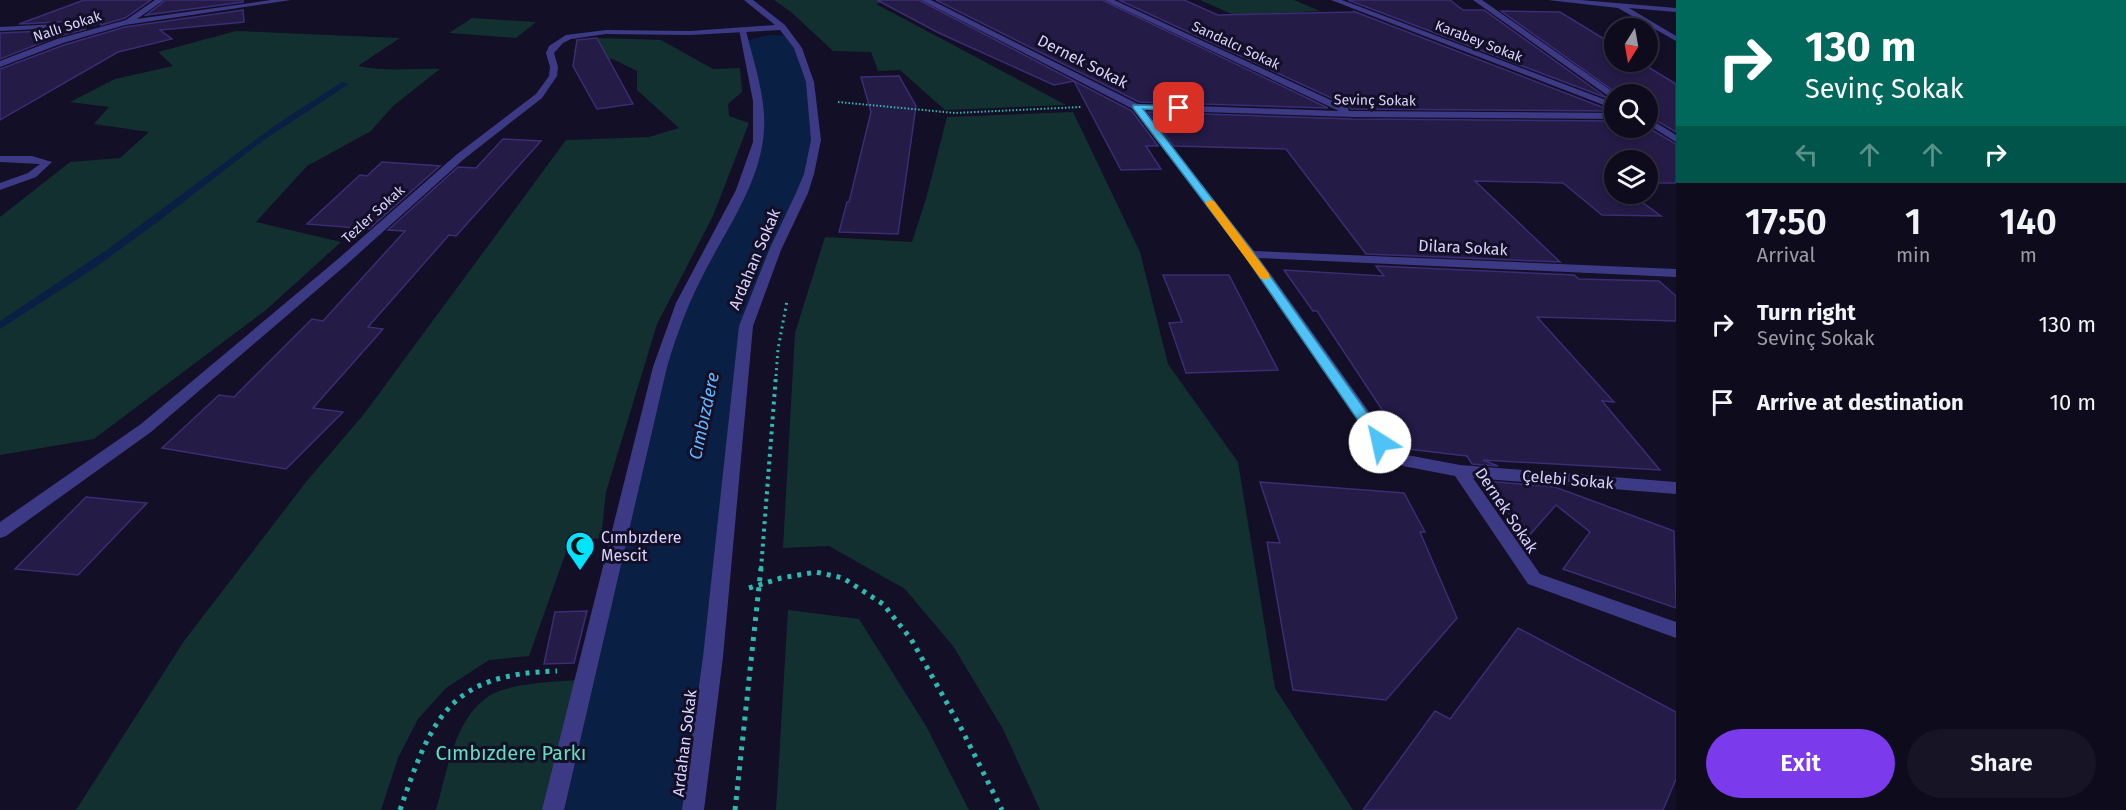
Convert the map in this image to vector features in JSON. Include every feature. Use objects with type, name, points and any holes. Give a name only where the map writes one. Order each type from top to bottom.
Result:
[{"type":"street","points":[[0,28],[124,23],[160,0]]},
{"type":"street","name":"Nallı Sokak","points":[[0,64],[60,41],[124,23],[286,0]]},
{"type":"street","name":"Ardahan Sokak","points":[[693,810],[719,597],[746,326],[775,250],[802,193],[809,174],[816,140],[816,115],[810,82],[798,48],[782,27],[748,0]]},
{"type":"street","name":"Dernek Sokak","points":[[925,0],[1136,107],[1250,254],[1389,452],[1413,462],[1460,471],[1534,579],[1676,630]]},
{"type":"street","name":"Sandalcı Sokak","points":[[1108,0],[1352,114]]},
{"type":"street","name":"Karabey Sokak","points":[[1335,0],[1604,102]]},
{"type":"street","points":[[1477,0],[1604,90]]},
{"type":"street","points":[[1552,0],[1676,10]]},
{"type":"street","points":[[1609,0],[1676,39]]},
{"type":"street","name":"Tezler Sokak","points":[[0,531],[146,428],[342,262],[460,157],[539,96],[553,76],[554,67],[550,53],[560,41],[577,35],[606,32],[742,31],[782,27]]},
{"type":"street","points":[[553,810],[650,406],[673,327],[688,291],[731,212],[758,142],[761,120],[742,31]]},
{"type":"street","name":"Sevinç Sokak","points":[[1136,107],[1352,114],[1604,116]]},
{"type":"street","points":[[1658,127],[1676,139]]},
{"type":"street","points":[[0,159],[32,159],[47,162],[42,169],[27,177],[0,187]]},
{"type":"street","name":"Dilara Sokak","points":[[1250,254],[1676,273]]},
{"type":"street","name":"Çelebi Sokak","points":[[1460,471],[1676,488]]},
{"type":"path","points":[[835,110],[833,100],[955,113],[1136,107]]},
{"type":"path","points":[[735,810],[760,584],[778,349],[789,290]]},
{"type":"path","points":[[719,597],[760,584],[816,572],[843,578],[883,604],[911,639],[961,728],[1002,810]]},
{"type":"path","points":[[400,810],[432,732],[444,711],[464,693],[492,681],[518,674],[585,670]]},
{"type":"green space","points":[[774,0],[888,0],[876,4],[1066,105],[945,110],[900,70],[878,71],[871,52],[833,51],[791,12]]},
{"type":"green space","points":[[1200,0],[1294,0],[1320,11],[1234,15]]},
{"type":"green space","points":[[472,18],[536,22],[516,38],[449,33]]},
{"type":"green space","points":[[236,31],[400,38],[358,66],[388,69],[440,69],[393,106],[371,131],[307,166],[256,222],[341,242],[266,310],[94,439],[0,455],[0,217],[70,162],[120,158],[149,132],[94,124],[109,107],[70,102],[115,79],[173,66],[158,52]]},
{"type":"green space","points":[[600,38],[661,40],[713,69],[740,68],[742,92],[728,104],[729,116],[749,123],[713,216],[657,324],[606,492],[601,538],[570,541],[529,656],[489,660],[446,688],[418,719],[398,758],[381,810],[76,810],[184,641],[306,482],[364,414],[566,140],[649,137],[679,128],[637,90],[637,71],[613,59],[583,59],[574,51],[581,42]]},
{"type":"green space","points":[[1073,112],[1140,252],[1168,364],[1238,462],[1275,688],[1353,810],[1040,810],[1003,729],[953,646],[905,589],[829,546],[783,548],[795,333],[825,237],[912,242],[926,199],[947,117]]},
{"type":"green space","points":[[788,610],[859,619],[926,726],[969,810],[776,810]]},
{"type":"green space","name":"Cımbızdere Parkı","points":[[584,680],[553,810],[436,810],[454,747],[460,732],[477,706],[489,696],[508,688]]},
{"type":"water","name":"Cımbızdere","points":[[769,35],[791,36],[810,82],[813,157],[753,304],[693,810],[553,810],[673,327],[731,212],[761,120],[744,41]]},
{"type":"building","points":[[84,0],[151,0],[125,18],[101,25],[98,20],[19,24]]},
{"type":"building","points":[[166,0],[243,0],[243,2],[146,15]]},
{"type":"building","points":[[877,0],[919,0],[1132,111],[1158,146],[1146,146],[1161,169],[1121,170],[1074,81],[1054,85],[939,33]]},
{"type":"building","points":[[936,0],[1102,0],[1328,108],[1139,102]]},
{"type":"building","points":[[1119,0],[1184,0],[1218,15],[1355,12],[1353,11],[1604,108],[1604,111],[1351,109],[1349,106]]},
{"type":"building","points":[[1348,0],[1450,0],[1463,10],[1484,10],[1604,97]]},
{"type":"building","points":[[243,10],[244,22],[160,30],[172,39],[118,52],[0,120],[0,69],[64,45],[125,27]]},
{"type":"building","points":[[1501,11],[1560,12],[1604,39],[1604,72],[1656,72],[1676,84],[1676,132],[1658,121],[1658,84],[1604,84]]},
{"type":"building","points":[[86,29],[56,37],[0,59],[0,33]]},
{"type":"building","points":[[597,38],[633,104],[597,109],[573,66],[577,40]]},
{"type":"building","points":[[899,76],[916,106],[898,234],[839,232],[847,202],[849,202],[871,112],[861,77]]},
{"type":"building","points":[[1148,112],[1352,119],[1604,121],[1604,138],[1658,138],[1658,133],[1676,144],[1676,183],[1658,183],[1658,150],[1604,150],[1604,204],[1645,204],[1661,216],[1602,215],[1563,183],[1475,181],[1560,262],[1366,254],[1286,149],[1174,146]]},
{"type":"building","points":[[503,139],[541,141],[456,236],[449,235],[368,327],[383,329],[313,408],[343,412],[286,469],[162,448],[219,395],[234,397],[312,319],[323,321],[405,231],[388,230],[458,167],[476,168]]},
{"type":"building","points":[[382,162],[440,166],[369,229],[307,224],[360,175],[367,176]]},
{"type":"building","points":[[1376,266],[1574,275],[1579,279],[1659,281],[1676,296],[1676,321],[1537,317],[1614,402],[1602,401],[1660,470],[1483,460],[1498,466],[1472,464],[1467,456],[1408,449],[1317,311],[1313,311],[1284,270],[1384,276]]},
{"type":"building","points":[[1163,275],[1229,275],[1278,370],[1186,373],[1169,323],[1182,322]]},
{"type":"building","points":[[1485,481],[1555,487],[1674,531],[1676,608],[1563,569],[1590,532],[1556,505],[1527,538]]},
{"type":"building","points":[[1260,482],[1404,493],[1425,532],[1420,532],[1457,618],[1386,700],[1293,690],[1267,542],[1280,543]]},
{"type":"building","points":[[86,497],[147,503],[78,575],[15,569]]},
{"type":"building","points":[[587,611],[574,663],[544,664],[555,612]]},
{"type":"building","points":[[1518,628],[1676,712],[1676,779],[1663,810],[1363,810],[1435,711],[1450,719]]},
{"type":"waterway","points":[[0,326],[112,251],[279,126],[345,84]]},
{"type":"slow traffic","points":[[1210,203],[1265,276]]},
{"type":"place","name":"Cımbızdere Mescit","points":[[580,572]]},
{"type":"route","points":[[1179,108],[1136,107],[1250,254],[1380,442]]}]
